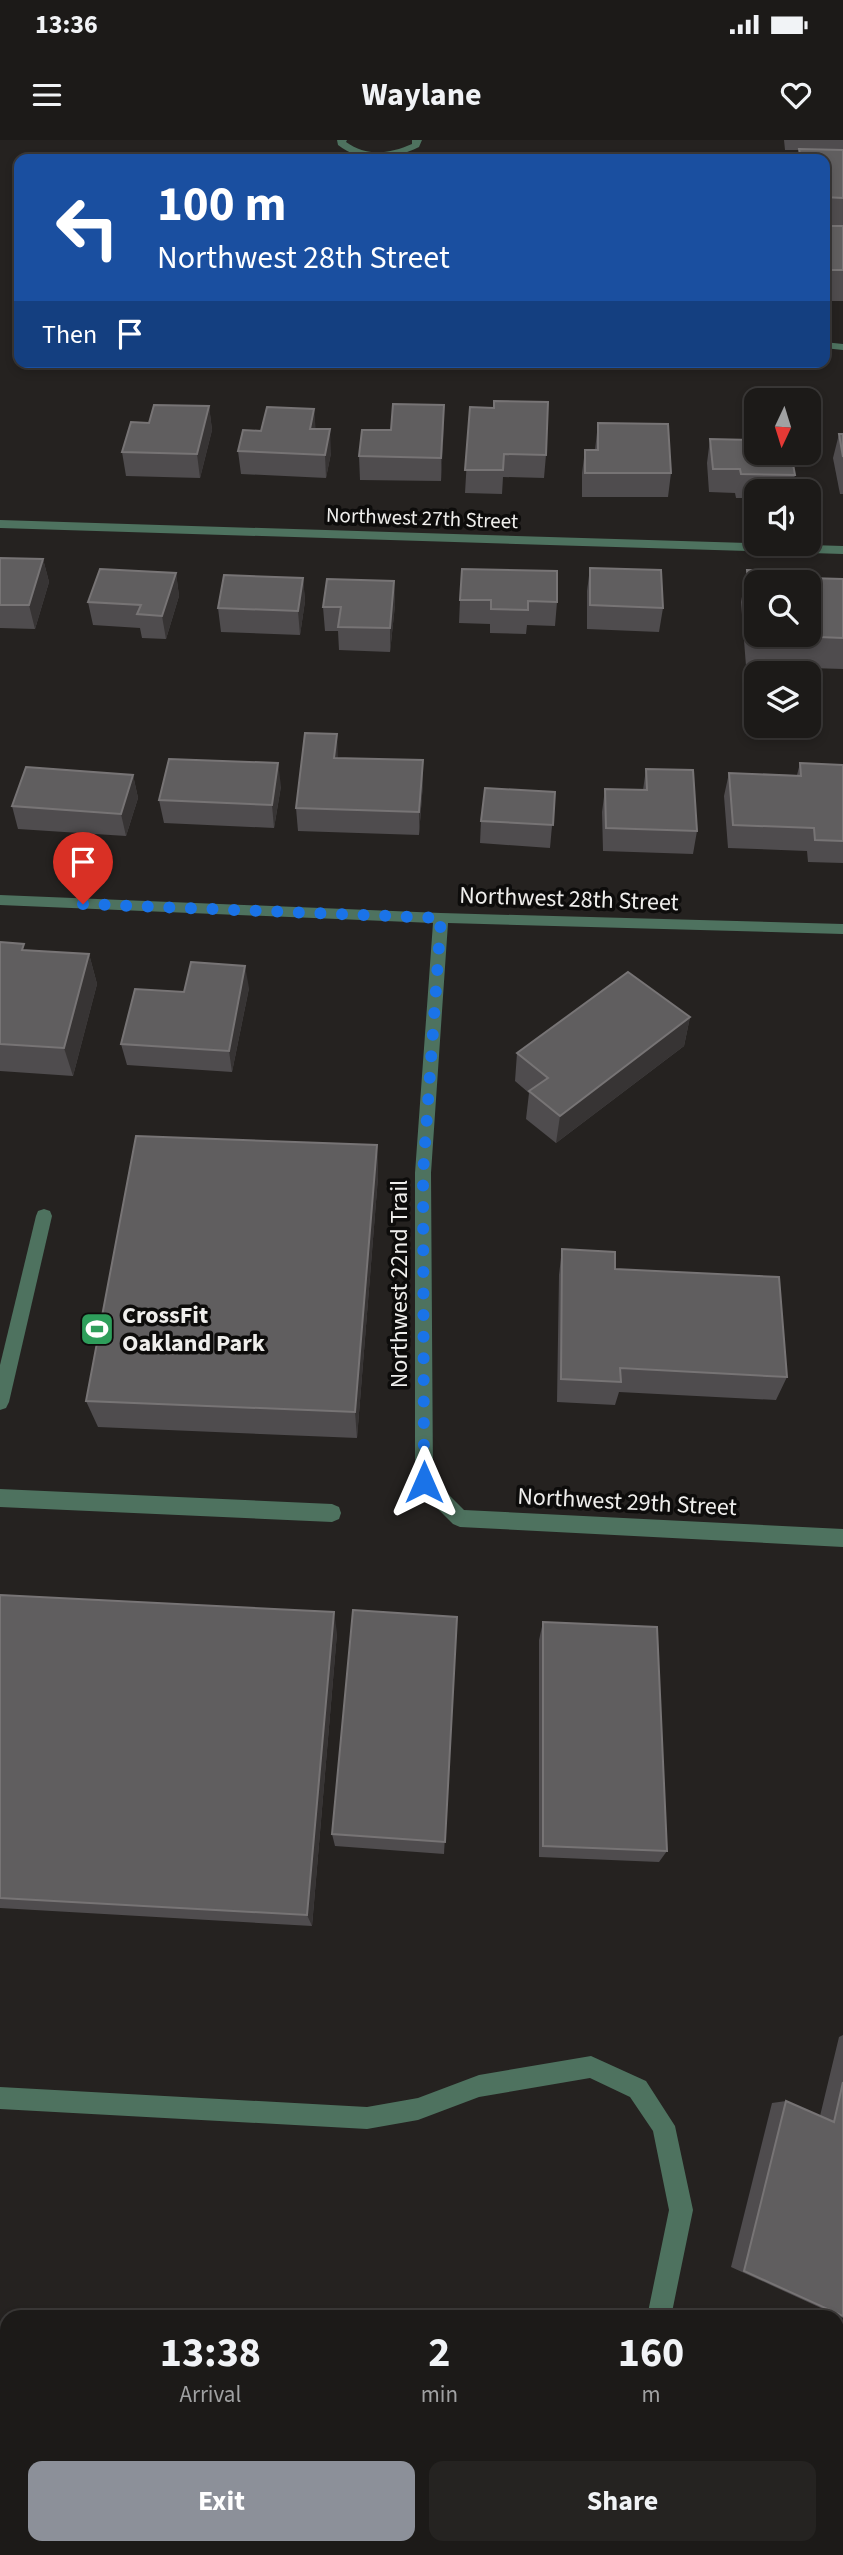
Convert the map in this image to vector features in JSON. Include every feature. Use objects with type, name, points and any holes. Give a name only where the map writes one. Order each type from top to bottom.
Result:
[{"type":"street","points":[[342,140],[341,144],[349,151],[360,154]]},
{"type":"street","points":[[399,154],[416,145],[417,140]]},
{"type":"street","name":"Northwest 27th Street","points":[[0,524],[843,550]]},
{"type":"street","name":"Northwest 28th Street","points":[[0,900],[441,918],[843,929]]},
{"type":"street","name":"Northwest 22nd Trail","points":[[424,1482],[423,1173],[441,918]]},
{"type":"street","points":[[0,1402],[44,1216]]},
{"type":"street","name":"Northwest 29th Street","points":[[424,1482],[460,1518],[843,1538]]},
{"type":"street","points":[[0,1499],[332,1513]]},
{"type":"street","points":[[0,2098],[367,2118],[418,2109],[479,2086],[591,2067],[638,2089],[664,2126],[681,2210],[660,2310]]},
{"type":"building","points":[[799,149],[843,150],[843,198],[830,197],[830,154],[800,154]]},
{"type":"building","points":[[830,226],[843,226],[843,270],[830,270]]},
{"type":"building","points":[[494,401],[548,402],[546,455],[504,454],[503,470],[465,470],[470,407],[494,408]]},
{"type":"building","points":[[393,404],[444,405],[441,458],[359,456],[362,430],[391,430]]},
{"type":"building","points":[[154,405],[209,406],[197,454],[122,452],[131,422],[149,423]]},
{"type":"building","points":[[267,407],[314,409],[310,429],[330,429],[325,455],[238,451],[243,430],[261,431]]},
{"type":"building","points":[[598,423],[668,424],[671,473],[585,473],[585,450],[598,450]]},
{"type":"building","points":[[839,434],[843,434],[843,457]]},
{"type":"building","points":[[710,439],[744,440],[744,466],[793,466],[795,475],[741,474],[740,469],[713,469]]},
{"type":"building","points":[[0,558],[43,559],[29,605],[0,605]]},
{"type":"building","points":[[590,568],[661,570],[663,608],[590,605]]},
{"type":"building","points":[[100,569],[176,573],[162,616],[137,614],[141,605],[88,602]]},
{"type":"building","points":[[462,569],[557,571],[557,602],[528,601],[528,610],[491,609],[491,600],[460,600]]},
{"type":"building","points":[[224,575],[303,578],[298,611],[218,608]]},
{"type":"building","points":[[821,578],[843,579],[843,638],[821,637]]},
{"type":"building","points":[[327,579],[394,581],[390,628],[338,627],[341,607],[323,607]]},
{"type":"building","points":[[305,733],[337,734],[334,758],[423,760],[419,812],[296,808]]},
{"type":"building","points":[[169,759],[278,763],[272,805],[159,800]]},
{"type":"building","points":[[800,763],[843,765],[843,841],[815,840],[814,828],[733,825],[729,773],[801,776]]},
{"type":"building","points":[[26,767],[133,775],[121,814],[12,806]]},
{"type":"building","points":[[646,769],[693,770],[697,831],[606,828],[605,789],[647,790]]},
{"type":"building","points":[[485,788],[555,792],[553,825],[481,821]]},
{"type":"building","points":[[0,942],[24,944],[22,950],[89,954],[64,1048],[0,1044]]},
{"type":"building","points":[[191,962],[245,966],[229,1051],[121,1044],[135,989],[184,992]]},
{"type":"building","points":[[628,972],[690,1017],[560,1116],[529,1091],[548,1078],[517,1053]]},
{"type":"building","points":[[136,1136],[377,1145],[355,1412],[86,1401]]},
{"type":"building","points":[[562,1249],[615,1252],[615,1269],[779,1277],[787,1377],[620,1368],[621,1382],[561,1379]]},
{"type":"building","points":[[0,1595],[334,1612],[307,1915],[0,1898]]},
{"type":"building","points":[[353,1610],[457,1617],[445,1842],[332,1834]]},
{"type":"building","points":[[543,1622],[657,1627],[667,1851],[543,1846]]},
{"type":"building","points":[[843,2082],[843,2310],[830,2310],[744,2271],[786,2101],[834,2122]]},
{"type":"place","name":"CrossFit Oakland Park","points":[[97,1329]]},
{"type":"route","points":[[83,904],[441,918],[423,1173],[424,1482]]}]
